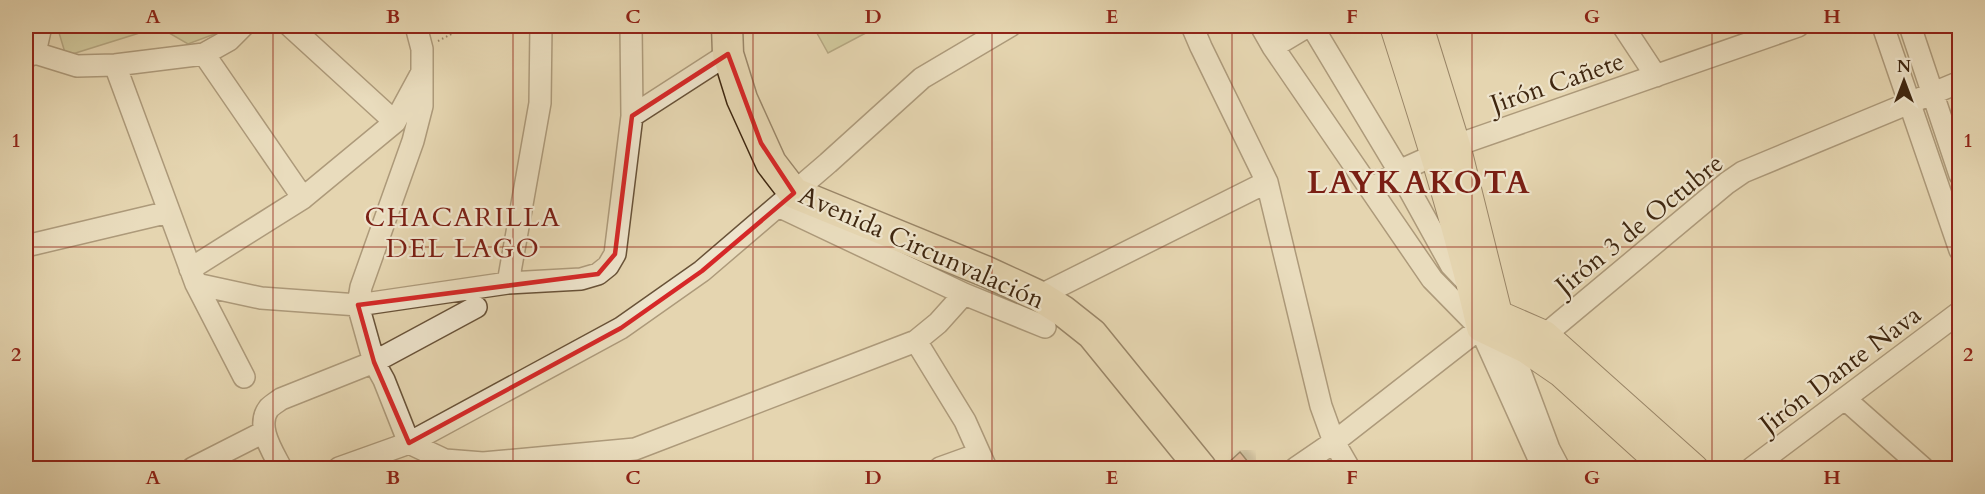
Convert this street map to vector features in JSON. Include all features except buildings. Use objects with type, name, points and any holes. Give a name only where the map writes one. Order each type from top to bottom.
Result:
[{"type":"highway","name":"Avenida Circunvalación","points":[[729,35],[742,99],[760,143],[784,183],[786,200],[987,272],[1039,296],[1064,311],[1092,334],[1201,468]]},
{"type":"main road","points":[[1394,26],[1434,156],[1482,327]]},
{"type":"main road","points":[[1420,26],[1457,146],[1482,327]]},
{"type":"main road","points":[[1482,327],[1527,342],[1695,468]]},
{"type":"main road","points":[[1482,327],[1527,342],[1665,468]]},
{"type":"street","points":[[41,26],[30,55],[78,66],[115,65],[204,54],[229,40],[243,26]]},
{"type":"street","points":[[290,26],[395,122]]},
{"type":"street","points":[[416,26],[422,49],[422,106],[413,141],[358,305],[374,362],[384,380],[409,443],[446,460],[483,463],[635,449],[916,341],[938,323],[964,294]]},
{"type":"street","points":[[508,283],[540,103],[541,26]]},
{"type":"street","points":[[193,276],[270,299],[358,305],[508,283],[581,279],[598,274],[609,266],[615,254],[632,116],[631,26]]},
{"type":"street","points":[[339,468],[409,443],[621,328],[702,271],[786,200],[922,78],[1010,26]]},
{"type":"street","points":[[1192,26],[1267,182],[1321,406],[1334,442],[1348,468]]},
{"type":"street","points":[[1261,26],[1273,47],[1432,279],[1482,327],[1542,457],[1559,468]]},
{"type":"street","points":[[1273,47],[1310,26],[1399,171],[1451,265],[1470,285]]},
{"type":"street","points":[[1623,26],[1656,76]]},
{"type":"street","name":"Jirón Cañete","points":[[1372,189],[1399,171],[1457,146],[1798,26]]},
{"type":"street","points":[[1883,26],[1959,250]]},
{"type":"street","points":[[1910,26],[1959,175]]},
{"type":"street","points":[[632,116],[729,35]]},
{"type":"street","points":[[204,54],[303,198]]},
{"type":"street","points":[[115,65],[193,276],[244,377]]},
{"type":"street","points":[[193,276],[303,198],[395,122],[422,70]]},
{"type":"street","name":"Jirón 3 de Octubre","points":[[1527,342],[1743,172],[1959,82]]},
{"type":"street","points":[[1039,296],[1267,182]]},
{"type":"street","points":[[786,200],[964,294],[1045,327]]},
{"type":"street","points":[[26,246],[169,212]]},
{"type":"street","points":[[281,468],[264,432],[264,417],[269,408],[281,399],[374,362],[476,307]]},
{"type":"street","name":"Jirón Dante Nava","points":[[1752,468],[1959,312]]},
{"type":"street","points":[[1296,468],[1334,442],[1482,327]]},
{"type":"street","points":[[916,341],[965,422],[982,461],[940,468]]},
{"type":"street","points":[[1527,342],[1542,457]]},
{"type":"street","points":[[1845,399],[1923,468]]},
{"type":"street","points":[[193,468],[264,432]]},
{"type":"path","points":[[422,49],[467,26]]},
{"type":"highlighted area","points":[[728,54],[761,143],[794,193],[702,271],[621,328],[409,443],[374,362],[358,305],[598,274],[615,254],[632,116]]},
{"type":"green space","points":[[57,26],[147,26],[149,30],[66,56]]},
{"type":"green space","points":[[157,26],[228,26],[220,32],[188,44]]},
{"type":"green space","points":[[813,26],[879,26],[828,53]]},
{"type":"district","name":"LAYKAKOTA","points":[[1419,182]]},
{"type":"district","name":"CHACARILLA DEL LAGO","points":[[463,232]]}]
